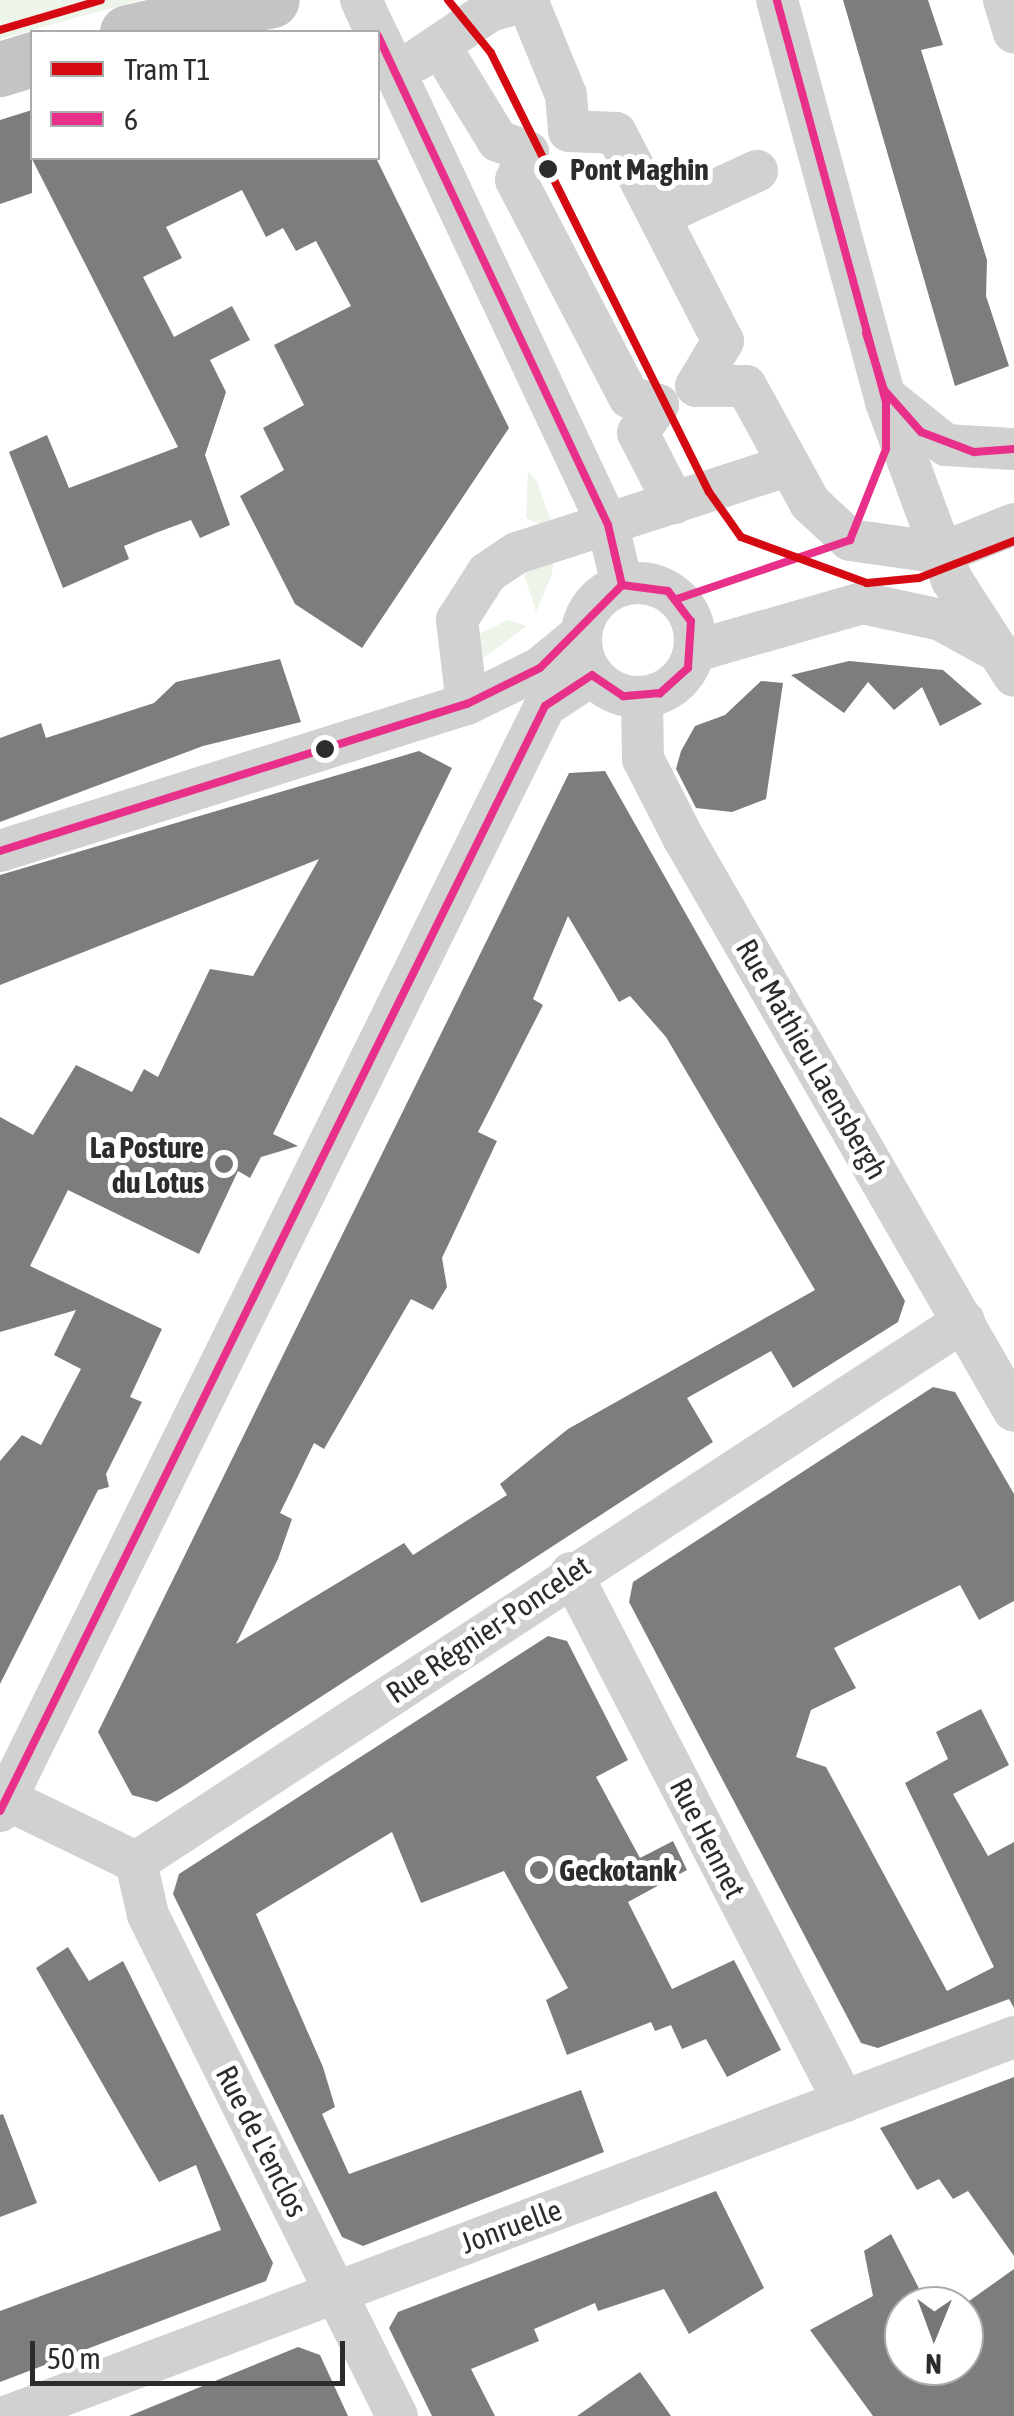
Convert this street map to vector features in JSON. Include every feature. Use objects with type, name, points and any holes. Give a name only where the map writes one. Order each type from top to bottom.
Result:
[{"type":"main road","points":[[137,30],[272,0]]},
{"type":"main road","points":[[0,69],[30,61]]},
{"type":"street","points":[[360,0],[374,30]]},
{"type":"street","points":[[622,585],[608,525],[382,46],[441,48],[490,11],[527,0],[566,95],[569,131],[616,134],[723,341],[696,386],[746,386],[810,503],[850,540],[942,553],[1014,524]]},
{"type":"street","points":[[776,0],[880,383],[942,553],[1002,662]]},
{"type":"street","points":[[1004,0],[1014,32]]},
{"type":"street","points":[[441,48],[498,141],[528,152],[516,180],[629,397],[658,405],[638,433],[674,503]]},
{"type":"street","points":[[658,216],[757,171]]},
{"type":"street","points":[[880,383],[900,413],[921,432],[974,452],[1014,449]]},
{"type":"street","points":[[467,704],[457,620],[487,573],[518,553],[787,466]]},
{"type":"street","points":[[0,850],[467,704],[540,668],[581,634],[594,604],[622,585],[654,584],[677,599],[695,651]]},
{"type":"street","points":[[592,675],[642,698],[677,684],[695,651],[862,603],[942,620],[1002,662]]},
{"type":"street","points":[[581,634],[592,675]]},
{"type":"street","points":[[136,1862],[3,1805],[545,706],[592,675]]},
{"type":"street","name":"Rue Mathieu Laensbergh","points":[[642,698],[643,759],[1014,1411]]},
{"type":"street","name":"Rue Régnier-Poncelet","points":[[136,1862],[571,1574],[964,1321]]},
{"type":"street","name":"Rue Hennet","points":[[571,1574],[844,2102]]},
{"type":"street","name":"Rue de L'enclos","points":[[136,1862],[148,1915],[397,2416]]},
{"type":"street","name":"Jonruelle","points":[[8,2416],[1014,2037]]},
{"type":"shaded area","points":[[0,0],[141,0],[30,30],[0,39]]},
{"type":"shaded area","points":[[528,471],[537,481],[554,530],[526,518]]},
{"type":"shaded area","points":[[555,547],[552,574],[536,612],[524,575]]},
{"type":"shaded area","points":[[508,620],[527,626],[482,659],[473,637]]},
{"type":"building","points":[[843,0],[928,0],[943,45],[921,50],[987,260],[986,296],[1009,366],[955,386]]},
{"type":"building","points":[[30,111],[32,193],[0,204],[0,120]]},
{"type":"building","points":[[33,160],[377,160],[509,428],[362,648],[295,604],[240,496],[284,470],[263,428],[304,405],[274,345],[351,306],[316,241],[296,251],[283,228],[266,237],[242,190],[166,227],[182,258],[143,277],[174,337],[232,306],[250,340],[210,360],[226,392],[205,455],[230,525],[200,538],[191,520],[158,532],[124,546],[129,559],[63,588],[9,452],[47,435],[69,488],[178,447]]},
{"type":"building","points":[[280,659],[301,722],[203,746],[0,822],[0,738],[41,723],[46,738],[154,703],[176,682]]},
{"type":"building","points":[[849,661],[943,670],[982,704],[940,726],[922,687],[894,710],[868,682],[844,713],[791,675]]},
{"type":"building","points":[[761,681],[783,683],[766,799],[732,812],[696,808],[676,769],[681,751],[695,726],[725,715]]},
{"type":"building","points":[[419,751],[452,768],[273,1134],[298,1146],[261,1157],[250,1178],[238,1171],[199,1254],[68,1190],[30,1266],[162,1329],[130,1397],[142,1402],[106,1474],[109,1487],[98,1490],[0,1684],[0,1461],[22,1435],[41,1445],[81,1369],[54,1355],[76,1310],[0,1332],[0,1117],[33,1135],[76,1065],[132,1092],[144,1069],[158,1077],[210,969],[253,976],[319,859],[0,985],[0,875]]},
{"type":"building","points":[[605,771],[905,1301],[898,1322],[793,1388],[771,1351],[687,1398],[713,1442],[182,1787],[157,1802],[132,1795],[98,1732],[569,773]],"holes":[[[568,916],[619,1002],[630,996],[666,1037],[815,1290],[568,1429],[500,1484],[507,1495],[413,1555],[404,1543],[236,1644],[278,1559],[292,1519],[280,1513],[314,1443],[324,1449],[411,1299],[433,1310],[447,1287],[442,1258],[497,1141],[478,1132],[543,1005],[533,999]]]},
{"type":"building","points":[[933,1387],[955,1392],[1014,1494],[1014,1601],[979,1620],[960,1585],[834,1648],[856,1688],[811,1710],[796,1757],[826,1767],[947,1991],[994,1967],[905,1783],[948,1759],[936,1732],[981,1709],[1009,1765],[953,1794],[988,1856],[1014,1842],[1014,2008],[1009,1999],[878,2048],[861,2043],[629,1602],[633,1582]]},
{"type":"building","points":[[548,1636],[567,1641],[628,1760],[596,1777],[640,1858],[673,1841],[687,1870],[628,1902],[672,1989],[734,1960],[781,2050],[727,2077],[706,2039],[682,2049],[671,2025],[655,2031],[651,2022],[567,2055],[546,2000],[568,1988],[504,1871],[421,1903],[392,1832],[256,1914],[323,2067],[335,2107],[322,2114],[349,2174],[581,2090],[604,2152],[363,2246],[342,2237],[173,1894],[179,1874]]},
{"type":"building","points":[[68,1947],[89,1981],[123,1961],[273,2263],[266,2281],[0,2382],[0,2311],[221,2230],[196,2165],[159,2182],[36,1968]]},
{"type":"building","points":[[1014,2077],[1014,2256],[968,2191],[953,2199],[939,2179],[917,2190],[880,2128]]},
{"type":"building","points":[[3,2114],[37,2203],[0,2217],[0,2115]]},
{"type":"building","points":[[716,2191],[764,2288],[689,2334],[664,2289],[598,2311],[595,2303],[534,2329],[539,2341],[471,2369],[495,2416],[432,2416],[389,2328],[398,2312]]},
{"type":"building","points":[[891,2234],[918,2286],[884,2286],[884,2386],[984,2386],[984,2290],[1014,2269],[1014,2416],[873,2416],[810,2330],[873,2296],[864,2251]]},
{"type":"building","points":[[298,2347],[320,2355],[348,2416],[129,2416]]},
{"type":"building","points":[[640,2372],[671,2416],[577,2416]]},
{"type":"tram line","name":"T1","points":[[0,30],[101,0]]},
{"type":"tram line","name":"T1","points":[[448,0],[491,53],[709,492],[741,537],[867,583],[919,578],[1014,541]]},
{"type":"transit line","name":"6","points":[[677,599],[850,540],[886,449],[886,402],[777,0]]},
{"type":"transit line","name":"6","points":[[380,40],[608,525],[622,585]]},
{"type":"transit line","name":"6","points":[[866,333],[884,390],[921,432],[974,452],[1014,449]]},
{"type":"transit line","name":"6","points":[[0,851],[467,704],[540,668],[622,585],[668,591],[691,621],[688,668],[660,693],[623,696],[592,675],[545,706],[0,1811]]},
{"type":"place","name":"Pont Maghin","points":[[548,169]]},
{"type":"place","name":"La Posture du Lotus","points":[[224,1164]]},
{"type":"place","name":"Geckotank","points":[[539,1870]]}]
